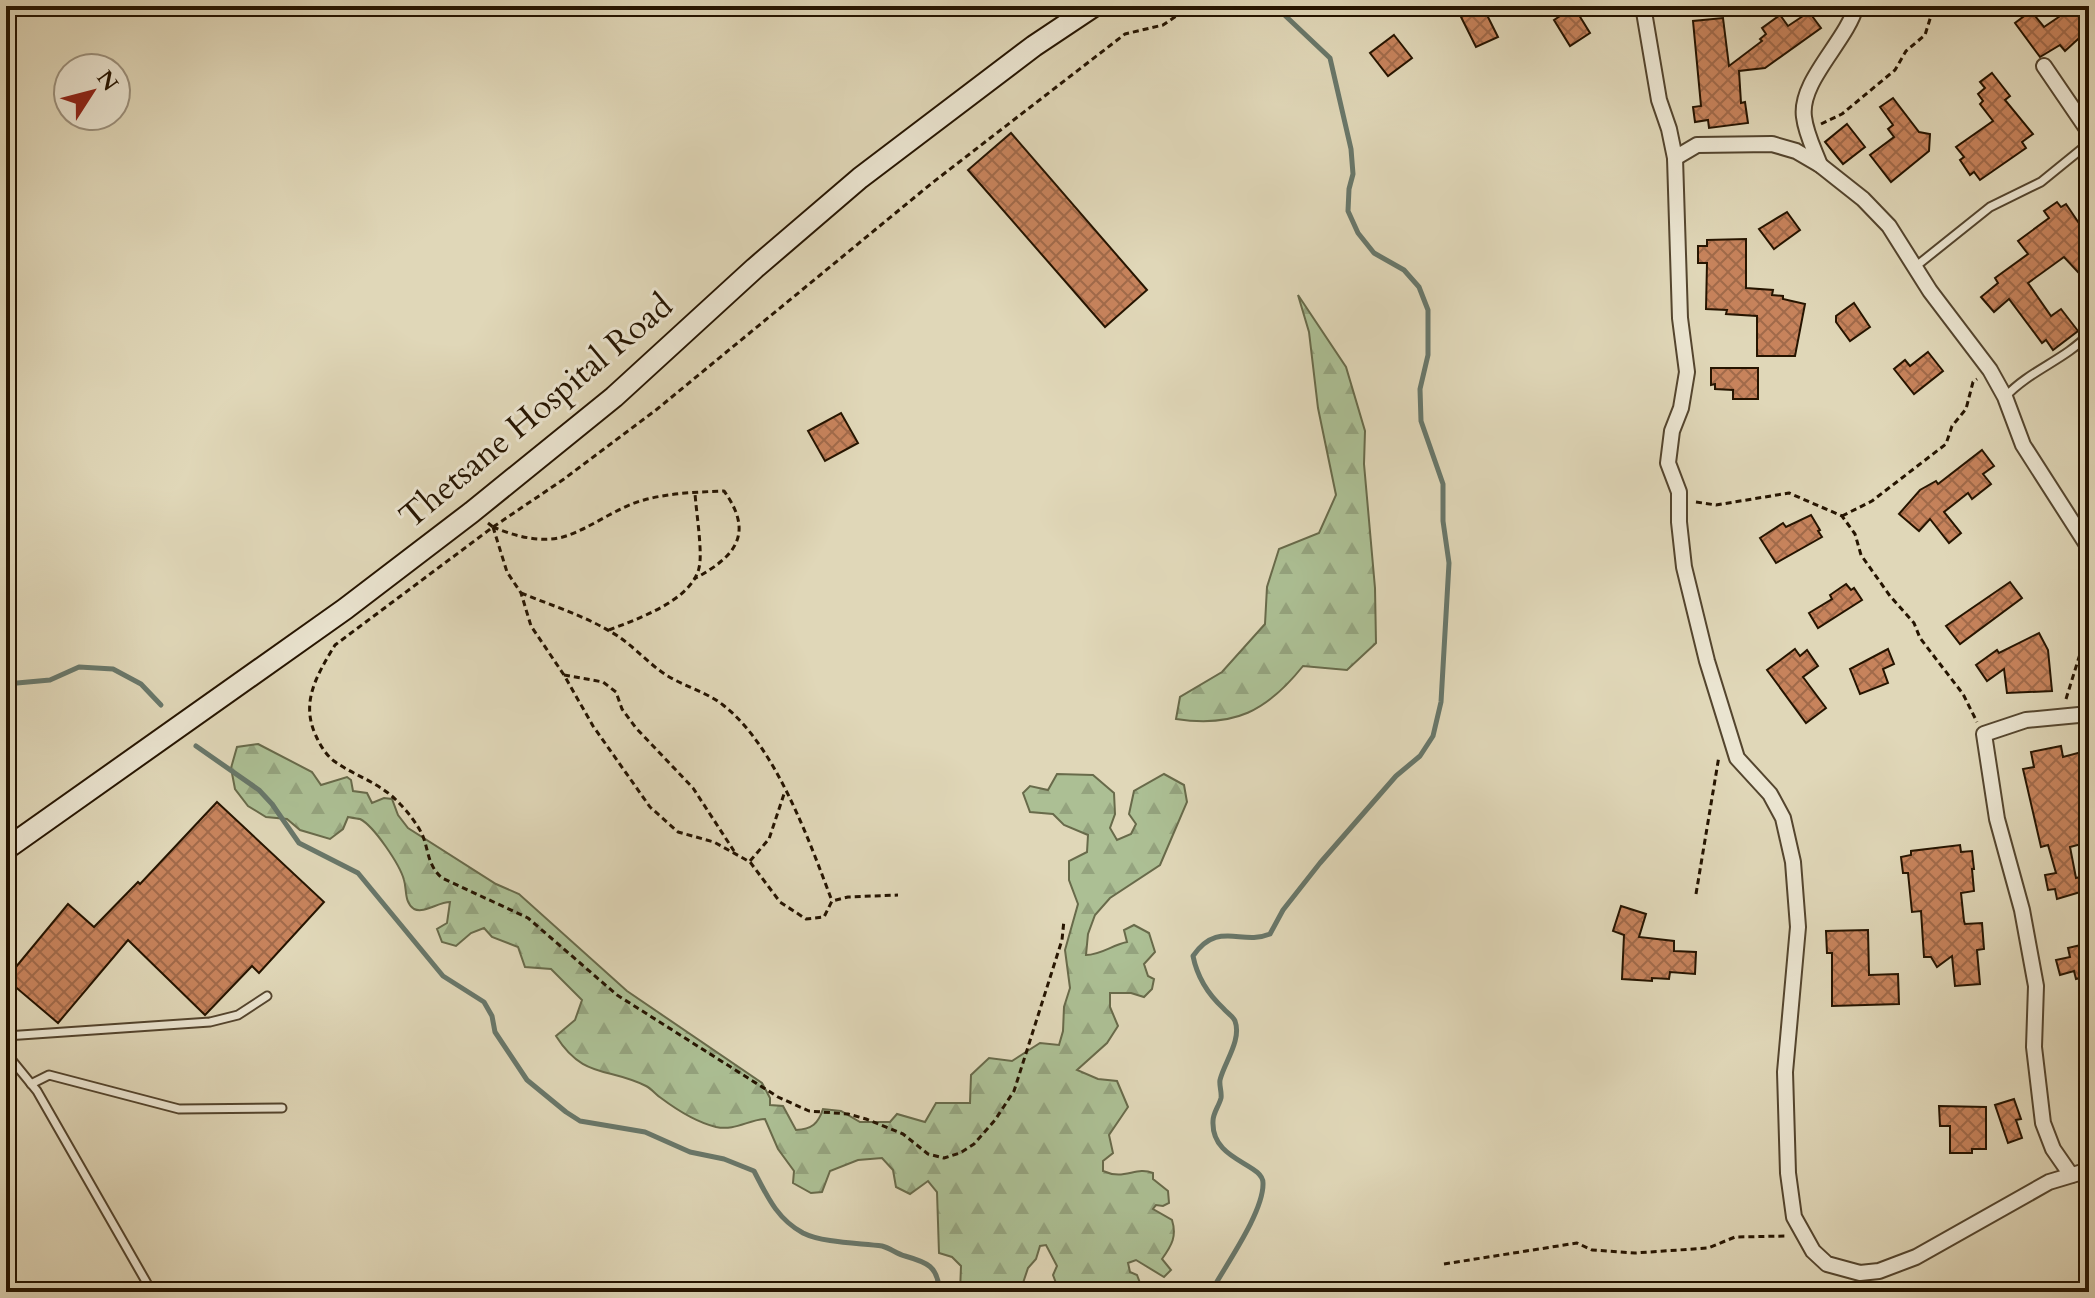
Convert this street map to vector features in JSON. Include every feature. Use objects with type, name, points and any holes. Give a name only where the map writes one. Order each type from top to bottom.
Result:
[{"type":"main road","name":"Thetsane Hospital Road","points":[[6,849],[345,609],[472,512],[614,397],[755,268],[860,178],[1023,53],[1094,6]]},
{"type":"street","points":[[1643,6],[1659,100],[1675,158],[1680,318],[1687,372],[1681,408],[1672,431],[1668,463],[1679,492],[1684,567],[1737,758],[1770,794],[1783,818],[1793,862],[1798,927],[1785,1072],[1790,1200],[1794,1217],[1813,1251],[1827,1264],[1860,1273],[1879,1271],[1916,1257],[2049,1182],[2089,1170]]},
{"type":"street","points":[[1820,165],[1803,115],[1806,95],[1852,22],[1856,6]]},
{"type":"street","points":[[2044,66],[2089,132]]},
{"type":"street","points":[[1675,158],[1697,145],[1772,144],[1796,151],[1820,165],[1863,199],[1889,226],[1990,370],[2005,397],[2023,445],[2089,548]]},
{"type":"street","points":[[2071,1175],[2053,1149],[2043,1123],[2034,1047],[2036,986],[2022,910],[1997,819],[1984,734],[2026,720],[2089,714]]},
{"type":"lane","points":[[1915,267],[1990,207],[2041,182],[2089,143]]},
{"type":"lane","points":[[2005,397],[2037,369],[2075,349],[2089,334]]},
{"type":"lane","points":[[6,1036],[210,1022],[238,1015],[267,996]]},
{"type":"lane","points":[[6,1053],[31,1084],[152,1292]]},
{"type":"lane","points":[[31,1084],[49,1075],[179,1109],[282,1108]]},
{"type":"path","points":[[1064,920],[1062,940],[1014,1091],[974,1144],[944,1158],[928,1154],[903,1134],[866,1119],[848,1114],[809,1111],[778,1097],[617,995],[528,918],[442,878],[428,859],[422,834],[400,803],[370,778],[331,759],[312,725],[308,703],[312,687],[335,645],[656,410],[932,183],[1125,34],[1163,25],[1191,6]]},
{"type":"path","points":[[1807,131],[1842,114],[1895,70],[1906,51],[1925,35],[1934,6]]},
{"type":"path","points":[[1842,516],[1872,501],[1946,444],[1952,426],[1966,409],[1973,382],[1990,370]]},
{"type":"path","points":[[472,512],[493,527],[510,534],[534,538],[565,537],[643,500],[724,491],[737,510],[740,537],[729,554],[694,579]]},
{"type":"path","points":[[609,630],[666,605],[694,579],[700,567],[695,492]]},
{"type":"path","points":[[1679,492],[1696,503],[1716,505],[1789,493],[1842,516],[1855,534],[1861,555],[1914,623],[1920,638],[1963,694],[1984,734]]},
{"type":"path","points":[[493,527],[507,572],[521,593],[531,626],[593,726],[650,807],[678,832],[714,842],[750,862],[780,902],[806,919],[824,917],[832,901],[813,851],[768,758],[747,728],[722,704],[660,671],[634,647],[609,630],[521,593]]},
{"type":"path","points":[[2061,718],[2089,625]]},
{"type":"path","points":[[564,675],[603,682],[616,692],[629,719],[693,788],[736,854]]},
{"type":"path","points":[[1696,894],[1724,720]]},
{"type":"path","points":[[750,862],[769,839],[785,791]]},
{"type":"path","points":[[832,901],[848,897],[898,895]]},
{"type":"path","points":[[1444,1264],[1577,1243],[1592,1250],[1635,1253],[1708,1248],[1735,1237],[1803,1236]]},
{"type":"green space","points":[[1298,295],[1346,367],[1365,431],[1364,464],[1375,588],[1376,643],[1347,670],[1303,666],[1276,695],[1248,713],[1215,721],[1176,719],[1180,697],[1222,672],[1265,624],[1267,587],[1279,549],[1319,533],[1336,495],[1318,408],[1309,332]]},
{"type":"green space","points":[[258,744],[312,772],[321,785],[347,777],[351,780],[353,791],[367,793],[372,803],[384,798],[392,799],[398,815],[408,828],[496,884],[519,894],[627,991],[762,1083],[770,1105],[783,1106],[796,1130],[814,1125],[823,1109],[841,1111],[860,1122],[890,1122],[897,1114],[925,1122],[936,1103],[970,1103],[971,1075],[989,1058],[1012,1061],[1040,1043],[1059,1045],[1070,988],[1065,950],[1078,904],[1069,880],[1069,861],[1087,852],[1088,835],[1064,825],[1053,814],[1030,812],[1023,793],[1030,786],[1048,790],[1057,774],[1093,775],[1114,793],[1115,814],[1110,828],[1117,840],[1131,834],[1136,824],[1129,814],[1134,791],[1164,774],[1184,785],[1187,802],[1160,865],[1110,898],[1095,915],[1088,934],[1086,955],[1127,942],[1124,930],[1134,925],[1149,933],[1155,952],[1144,964],[1148,976],[1154,979],[1152,989],[1144,997],[1131,993],[1110,993],[1110,1007],[1118,1026],[1107,1043],[1077,1070],[1098,1079],[1117,1081],[1128,1107],[1109,1135],[1113,1153],[1103,1161],[1103,1171],[1118,1175],[1147,1171],[1153,1173],[1153,1179],[1168,1191],[1169,1203],[1156,1205],[1153,1209],[1172,1220],[1173,1240],[1162,1259],[1171,1270],[1164,1277],[1136,1260],[1128,1263],[1130,1272],[1137,1275],[1140,1283],[1138,1292],[1068,1292],[1058,1288],[1053,1275],[1057,1266],[1046,1245],[1040,1246],[1036,1259],[1028,1268],[1022,1286],[1027,1292],[960,1292],[961,1266],[952,1257],[939,1253],[937,1192],[928,1181],[910,1194],[896,1187],[893,1170],[882,1158],[858,1160],[830,1171],[822,1192],[811,1193],[793,1183],[794,1171],[778,1149],[765,1119],[729,1128],[709,1125],[680,1111],[646,1086],[586,1066],[566,1050],[556,1036],[575,1020],[582,1000],[551,969],[525,967],[518,947],[492,937],[484,928],[471,933],[456,946],[442,942],[437,929],[447,923],[450,902],[422,910],[414,909],[407,899],[404,880],[397,865],[366,823],[348,817],[343,829],[330,839],[300,830],[287,819],[266,817],[248,806],[235,789],[231,768],[237,747]]},
{"type":"building","points":[[2075,6],[2089,6],[2089,29],[2065,51],[2060,45],[2040,57],[2015,23],[2031,11],[2044,27]]},
{"type":"building","points":[[1483,7],[1498,37],[1476,47],[1461,17]]},
{"type":"building","points":[[1574,7],[1590,33],[1570,46],[1554,20]]},
{"type":"building","points":[[1809,12],[1821,28],[1765,68],[1739,71],[1741,103],[1745,102],[1748,123],[1709,128],[1708,120],[1695,122],[1693,107],[1701,106],[1693,21],[1723,18],[1729,66],[1762,41],[1760,39],[1766,34],[1762,28],[1780,15],[1788,26]]},
{"type":"building","points":[[1394,35],[1412,58],[1388,76],[1370,53]]},
{"type":"building","points":[[1992,73],[2010,96],[2005,100],[2033,134],[2022,142],[2026,148],[1980,180],[1974,172],[1970,175],[1960,160],[1964,157],[1956,147],[1993,121],[1980,104],[1983,101],[1978,94],[1985,88],[1980,82]]},
{"type":"building","points":[[1893,98],[1919,132],[1930,134],[1929,151],[1891,182],[1870,155],[1894,137],[1888,129],[1893,125],[1880,107]]},
{"type":"building","points":[[1847,124],[1865,147],[1843,164],[1825,142]]},
{"type":"building","points":[[1011,133],[1147,290],[1105,327],[968,170]]},
{"type":"building","points":[[2057,202],[2061,207],[2066,204],[2089,238],[2089,284],[2064,257],[2028,283],[2051,316],[2061,309],[2078,331],[2053,350],[2046,340],[2042,343],[2009,299],[1994,312],[1981,297],[1998,283],[1995,278],[2028,254],[2018,241],[2049,218],[2044,211]]},
{"type":"building","points":[[1787,212],[1800,230],[1774,249],[1759,229]]},
{"type":"building","points":[[1746,239],[1746,288],[1773,290],[1772,295],[1805,304],[1795,356],[1757,356],[1757,316],[1706,309],[1707,263],[1698,263],[1698,246],[1707,246],[1707,240]]},
{"type":"building","points":[[1854,303],[1870,327],[1850,341],[1836,322],[1836,316]]},
{"type":"building","points":[[1928,352],[1943,371],[1914,394],[1894,369],[1905,360],[1910,366]]},
{"type":"building","points":[[1711,368],[1758,368],[1758,399],[1733,399],[1733,390],[1715,389],[1715,384],[1711,385]]},
{"type":"building","points":[[841,413],[858,443],[825,461],[808,431]]},
{"type":"building","points":[[1982,450],[1994,466],[1983,474],[1991,484],[1972,499],[1968,493],[1944,512],[1961,533],[1949,543],[1930,519],[1919,531],[1899,514],[1920,490],[1936,481],[1938,484]]},
{"type":"building","points":[[1811,515],[1822,537],[1776,563],[1760,538],[1783,523],[1786,527]]},
{"type":"building","points":[[2010,582],[2022,598],[1960,644],[1946,626]]},
{"type":"building","points":[[1846,584],[1851,590],[1854,588],[1862,600],[1818,628],[1809,613],[1832,599],[1830,595]]},
{"type":"building","points":[[2039,633],[2048,650],[2052,691],[2007,693],[2004,669],[1987,681],[1976,665],[1997,650],[1999,653]]},
{"type":"building","points":[[1795,649],[1800,656],[1807,650],[1818,666],[1803,677],[1826,708],[1806,723],[1767,670]]},
{"type":"building","points":[[1888,649],[1894,664],[1883,669],[1888,683],[1860,694],[1850,669]]},
{"type":"building","points":[[2061,746],[2063,757],[2089,750],[2089,842],[2070,847],[2076,878],[2084,876],[2087,890],[2057,899],[2055,889],[2048,890],[2045,875],[2056,873],[2048,845],[2041,847],[2023,769],[2034,767],[2031,752]]},
{"type":"building","points":[[217,802],[324,902],[259,973],[252,966],[205,1015],[128,940],[58,1023],[6,979],[68,904],[94,927],[138,882],[140,884]]},
{"type":"building","points":[[1960,845],[1961,852],[1972,851],[1974,869],[1974,891],[1961,893],[1964,921],[1965,924],[1982,923],[1984,949],[1977,950],[1980,984],[1955,986],[1952,956],[1937,967],[1931,957],[1924,957],[1921,911],[1912,912],[1908,873],[1903,873],[1901,857],[1911,855],[1911,851]]},
{"type":"building","points":[[1621,906],[1646,914],[1639,937],[1674,941],[1674,951],[1696,952],[1695,974],[1670,972],[1669,979],[1652,978],[1652,981],[1622,979],[1624,935],[1613,931]]},
{"type":"building","points":[[1868,930],[1869,975],[1898,974],[1899,1004],[1832,1006],[1832,953],[1827,953],[1826,931]]},
{"type":"building","points":[[2089,943],[2089,976],[2076,979],[2074,971],[2060,975],[2056,960],[2070,957],[2068,948]]},
{"type":"building","points":[[2014,1099],[2021,1119],[2016,1120],[2022,1138],[2008,1143],[1995,1105]]},
{"type":"building","points":[[1939,1106],[1986,1107],[1986,1149],[1972,1149],[1972,1153],[1950,1153],[1950,1126],[1940,1126]]},
{"type":"waterway","points":[[1211,1292],[1251,1223],[1262,1195],[1263,1183],[1255,1170],[1220,1145],[1215,1134],[1213,1118],[1221,1098],[1220,1080],[1237,1028],[1234,1019],[1204,984],[1193,956],[1202,945],[1221,936],[1259,937],[1270,934],[1283,910],[1320,863],[1396,776],[1420,756],[1433,736],[1441,702],[1449,563],[1443,521],[1443,484],[1421,421],[1420,389],[1428,355],[1428,310],[1419,287],[1404,270],[1374,253],[1358,233],[1348,211],[1353,174],[1351,149],[1330,58],[1275,6]]},
{"type":"waterway","points":[[6,684],[50,680],[79,667],[113,669],[141,684],[161,705]]},
{"type":"waterway","points":[[196,746],[259,790],[299,843],[358,873],[443,976],[484,1002],[492,1016],[495,1032],[527,1080],[566,1112],[580,1121],[645,1132],[690,1152],[724,1159],[754,1171],[774,1206],[786,1221],[803,1233],[821,1239],[882,1246],[919,1260],[934,1271],[939,1292]]}]
